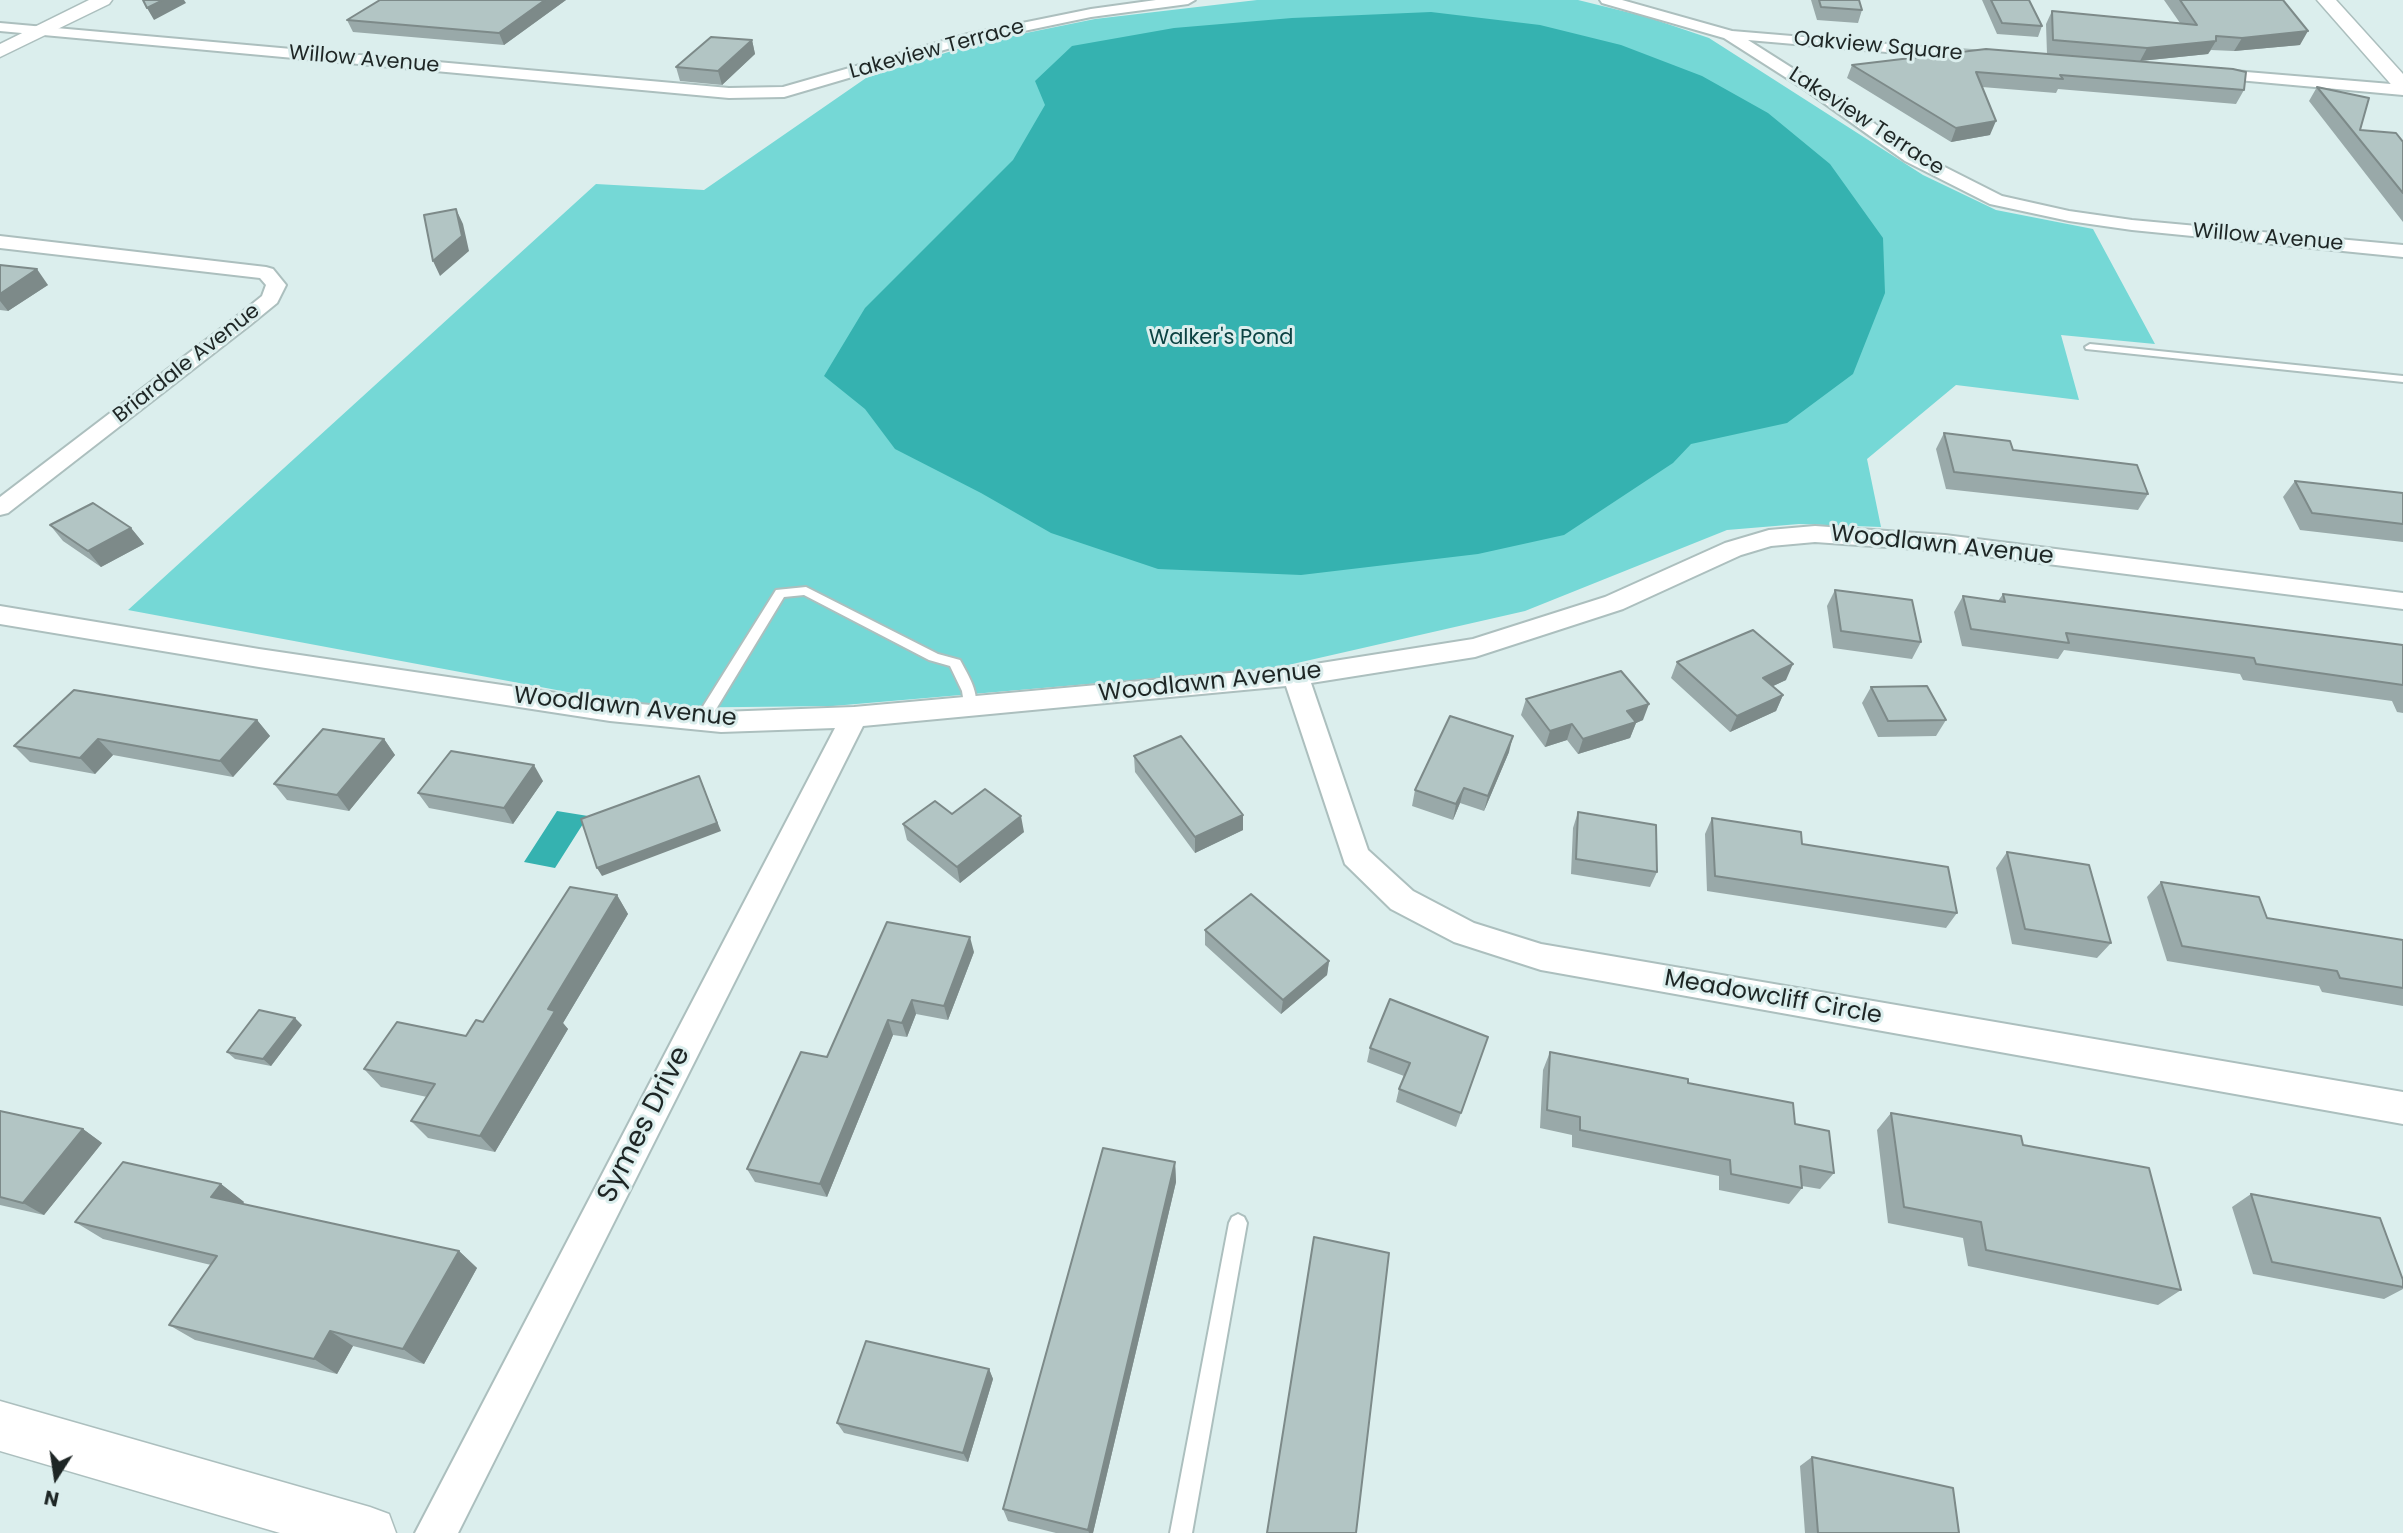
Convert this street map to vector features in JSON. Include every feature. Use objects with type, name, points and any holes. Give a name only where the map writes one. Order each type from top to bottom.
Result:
[{"type":"street","points":[[0,51],[103,0]]},
{"type":"street","name":"Lakeview Terrace","points":[[729,93],[785,92],[968,38],[1095,7],[1188,0]]},
{"type":"street","name":"Lakeview Terrace","points":[[1607,0],[1729,34],[1813,88],[1911,157],[1996,200],[2069,216],[2132,225]]},
{"type":"street","points":[[2326,0],[2403,88]]},
{"type":"street","name":"Willow Avenue","points":[[0,27],[729,93]]},
{"type":"street","name":"Oakview Square","points":[[1729,34],[2004,57]]},
{"type":"street","points":[[2197,73],[2403,88]]},
{"type":"street","name":"Willow Avenue","points":[[2132,225],[2403,251]]},
{"type":"street","name":"Briardale Avenue","points":[[0,242],[266,273],[276,285],[270,299],[243,321],[0,508]]},
{"type":"street","name":"Woodlawn Avenue","points":[[0,615],[556,703],[702,720],[854,718],[1296,676],[1475,648],[1614,603],[1733,549],[1769,538],[1815,534],[1945,543],[2403,601]]},
{"type":"street","name":"Meadowcliff Circle","points":[[1296,676],[1355,856],[1402,900],[1465,933],[1541,957],[2403,1108]]},
{"type":"street","name":"Symes Drive","points":[[436,1533],[854,718]]},
{"type":"street","points":[[0,1426],[370,1533]]},
{"type":"lane","points":[[2090,347],[2403,379]]},
{"type":"lane","points":[[702,720],[780,593],[806,591],[934,657],[956,663],[969,691],[970,707]]},
{"type":"lane","points":[[1181,1533],[1238,1223]]},
{"type":"green space","name":"Walker's Pond","points":[[1257,0],[1578,0],[1647,17],[1709,38],[1923,175],[1996,210],[2093,229],[2155,344],[2061,335],[2079,400],[1956,385],[1867,459],[1881,527],[1799,524],[1727,530],[1525,611],[1275,668],[833,706],[653,708],[128,610],[596,184],[704,190],[866,78],[977,43],[1095,19]]},
{"type":"shaded area","points":[[1431,12],[1540,25],[1621,45],[1702,76],[1768,113],[1830,164],[1883,238],[1885,293],[1853,374],[1787,423],[1691,444],[1673,463],[1564,535],[1478,554],[1301,575],[1158,569],[1051,533],[895,449],[865,409],[824,376],[865,308],[1013,160],[1045,105],[1035,81],[1072,46],[1174,28],[1292,18]]},
{"type":"shaded area","points":[[557,811],[588,816],[555,868],[524,862]]},
{"type":"building","points":[[143,0],[163,0],[147,8]]},
{"type":"building","points":[[380,0],[545,0],[499,33],[347,20]]},
{"type":"building","points":[[1819,0],[1859,0],[1862,10],[1821,7]]},
{"type":"building","points":[[1991,0],[2029,0],[2042,26],[2002,23]]},
{"type":"building","points":[[2180,0],[2283,0],[2308,31],[2242,38],[2216,36],[2216,41],[2147,48],[2053,40],[2052,11],[2197,25]]},
{"type":"building","points":[[711,37],[752,40],[718,71],[676,67]]},
{"type":"building","points":[[1986,49],[2233,69],[2246,72],[2244,90],[2060,75],[2063,79],[1976,72],[1996,121],[1956,128],[1852,65]]},
{"type":"building","points":[[2317,87],[2369,98],[2360,130],[2396,133],[2403,142],[2403,193]]},
{"type":"building","points":[[456,209],[462,236],[433,261],[424,215]]},
{"type":"building","points":[[0,265],[37,269],[0,294]]},
{"type":"building","points":[[1944,433],[2010,441],[2013,450],[2137,465],[2148,494],[1954,472]]},
{"type":"building","points":[[2295,481],[2403,493],[2403,524],[2312,513]]},
{"type":"building","points":[[93,503],[131,528],[88,551],[50,525]]},
{"type":"building","points":[[1835,590],[1912,600],[1921,642],[1841,631]]},
{"type":"building","points":[[2003,594],[2403,645],[2403,685],[2256,664],[2254,658],[2066,633],[2069,643],[1971,629],[1963,596],[2005,602]]},
{"type":"building","points":[[1753,630],[1793,664],[1763,678],[1783,695],[1737,716],[1677,662]]},
{"type":"building","points":[[1621,671],[1649,704],[1627,711],[1636,722],[1583,739],[1572,724],[1550,731],[1526,699]]},
{"type":"building","points":[[1927,686],[1946,720],[1888,721],[1871,687]]},
{"type":"building","points":[[74,690],[257,720],[220,761],[98,739],[80,758],[14,746]]},
{"type":"building","points":[[1450,716],[1513,736],[1488,796],[1464,788],[1456,804],[1415,790]]},
{"type":"building","points":[[323,729],[384,739],[337,795],[274,784]]},
{"type":"building","points":[[1181,736],[1243,815],[1195,837],[1134,756]]},
{"type":"building","points":[[451,751],[534,765],[504,808],[418,793]]},
{"type":"building","points":[[699,776],[717,823],[597,868],[581,819]]},
{"type":"building","points":[[985,789],[1021,816],[957,867],[903,824],[935,801],[952,814]]},
{"type":"building","points":[[1578,812],[1656,825],[1657,872],[1576,859]]},
{"type":"building","points":[[1712,818],[1801,832],[1802,844],[1948,867],[1957,913],[1715,876]]},
{"type":"building","points":[[2007,852],[2089,865],[2111,943],[2025,929]]},
{"type":"building","points":[[2161,882],[2259,897],[2267,918],[2403,940],[2403,988],[2340,978],[2337,971],[2182,946]]},
{"type":"building","points":[[570,887],[617,895],[548,1009],[555,1011],[480,1136],[411,1121],[435,1084],[364,1069],[397,1022],[466,1036],[476,1020],[483,1022]]},
{"type":"building","points":[[1251,894],[1329,961],[1283,1000],[1205,930]]},
{"type":"building","points":[[887,922],[970,937],[944,1006],[912,1000],[902,1023],[888,1020],[820,1184],[747,1169],[801,1052],[827,1057]]},
{"type":"building","points":[[1390,999],[1488,1037],[1461,1113],[1399,1089],[1410,1063],[1370,1048]]},
{"type":"building","points":[[259,1010],[295,1018],[263,1059],[227,1052]]},
{"type":"building","points":[[1550,1052],[1793,1103],[1795,1124],[1829,1131],[1834,1173],[1800,1166],[1802,1188],[1731,1174],[1730,1160],[1580,1130],[1580,1117],[1547,1110]]},
{"type":"building","points":[[0,1111],[83,1129],[23,1203],[0,1197]]},
{"type":"building","points":[[1891,1113],[2021,1136],[2023,1145],[2149,1168],[2181,1290],[1986,1250],[1981,1222],[1904,1207]]},
{"type":"building","points":[[1103,1148],[1175,1162],[1088,1530],[1003,1509]]},
{"type":"building","points":[[123,1162],[221,1184],[211,1197],[459,1251],[403,1349],[330,1331],[314,1359],[169,1325],[217,1256],[75,1222]]},
{"type":"building","points":[[2251,1194],[2380,1218],[2403,1280],[2403,1287],[2272,1262]]},
{"type":"building","points":[[1314,1237],[1389,1253],[1356,1533],[1267,1533]]},
{"type":"building","points":[[866,1341],[989,1369],[963,1453],[837,1423]]},
{"type":"building","points":[[1812,1457],[1953,1488],[1959,1533],[1818,1533]]}]
